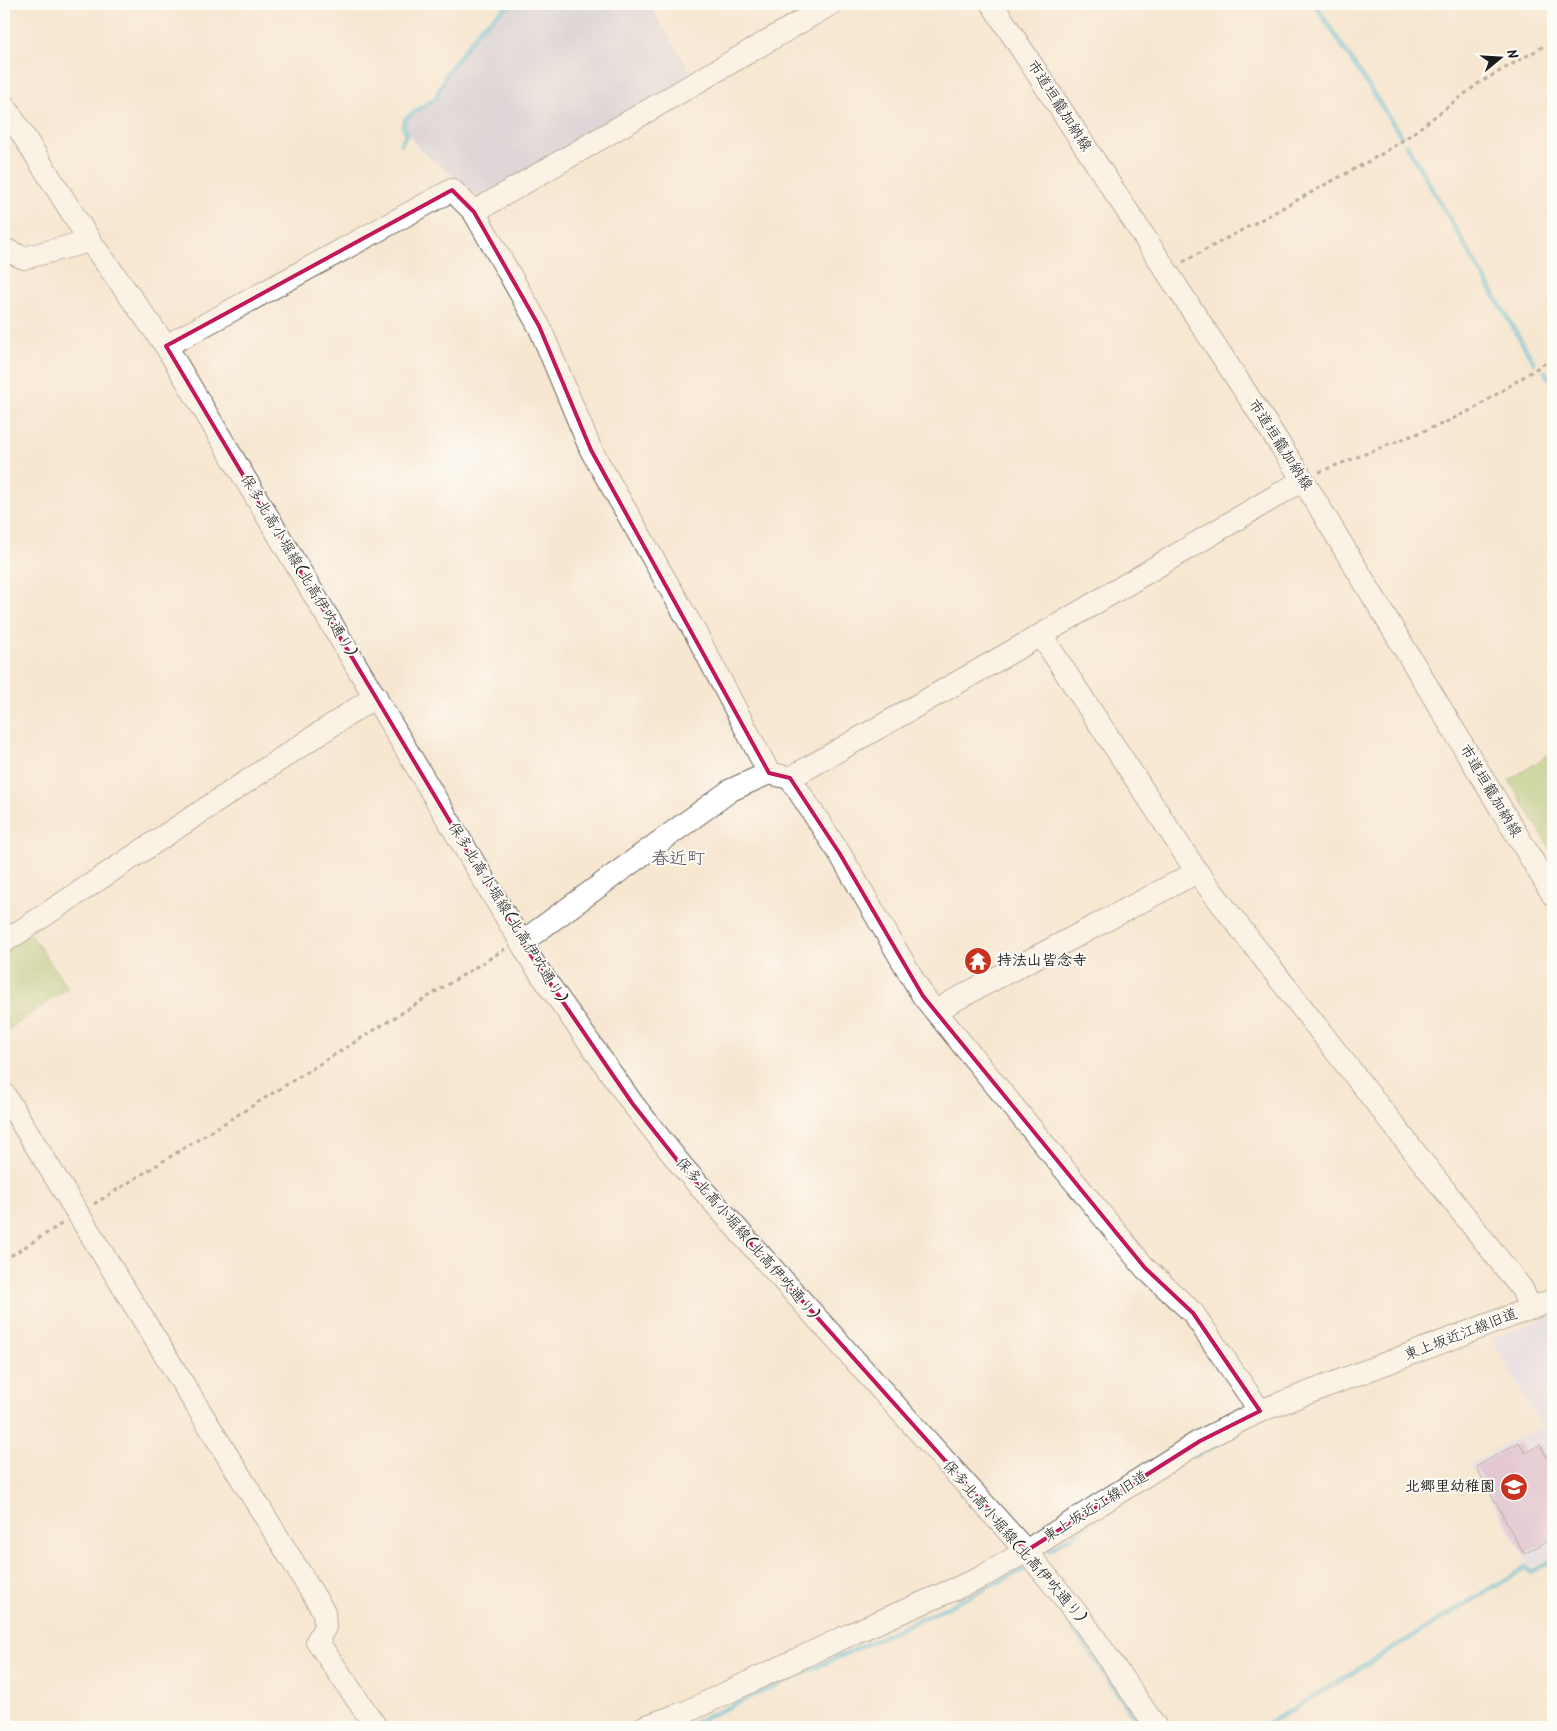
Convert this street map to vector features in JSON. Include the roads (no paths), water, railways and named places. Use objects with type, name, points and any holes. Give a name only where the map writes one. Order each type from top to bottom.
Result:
[{"type":"street","points":[[474,212],[832,4]]},
{"type":"street","name":"市道垣籠加納線","points":[[992,4],[1303,480],[1553,895]]},
{"type":"street","name":"保多北高小堀線(北高伊吹通り)","points":[[4,105],[90,241],[166,346],[534,964],[632,1103],[681,1166],[1026,1551],[1080,1617],[1156,1727]]},
{"type":"street","points":[[166,346],[452,190],[474,212],[539,326],[591,450],[694,630],[780,776],[840,854],[923,996],[1145,1268],[1193,1313],[1260,1411]]},
{"type":"street","points":[[4,248],[24,258],[90,241]]},
{"type":"street","points":[[522,942],[731,790],[780,776],[1040,635],[1303,480]]},
{"type":"street","points":[[1040,635],[1198,872],[1322,1035],[1522,1289],[1530,1308]]},
{"type":"street","points":[[4,942],[376,696]]},
{"type":"street","points":[[936,1012],[951,1002],[1198,872]]},
{"type":"street","points":[[4,1094],[324,1612],[325,1627],[317,1641],[376,1727]]},
{"type":"street","name":"東上坂近江線旧道","points":[[644,1727],[686,1712],[851,1634],[980,1578],[1200,1441],[1260,1411],[1553,1300]]},
{"type":"waterway","points":[[401,144],[407,133],[403,126],[406,118],[436,98],[447,73],[480,29],[510,4]]},
{"type":"waterway","points":[[1315,4],[1401,136]]},
{"type":"waterway","points":[[1406,144],[1534,363]]},
{"type":"waterway","points":[[1545,372],[1553,384]]},
{"type":"waterway","points":[[1197,1456],[1216,1445]]},
{"type":"waterway","points":[[1050,1550],[1089,1524]]},
{"type":"waterway","points":[[1263,1727],[1527,1567],[1531,1573],[1553,1559]]},
{"type":"waterway","points":[[685,1727],[967,1598],[1022,1570],[1031,1569]]},
{"type":"waterway","points":[[1062,1612],[1141,1727]]},
{"type":"waterway","points":[[718,1724],[721,1727]]},
{"type":"place","name":"持法山皆念寺","points":[[978,961]]},
{"type":"place","name":"北郷里幼稚園","points":[[1514,1487]]},
{"type":"district","name":"春近町","points":[[678,859]]}]
